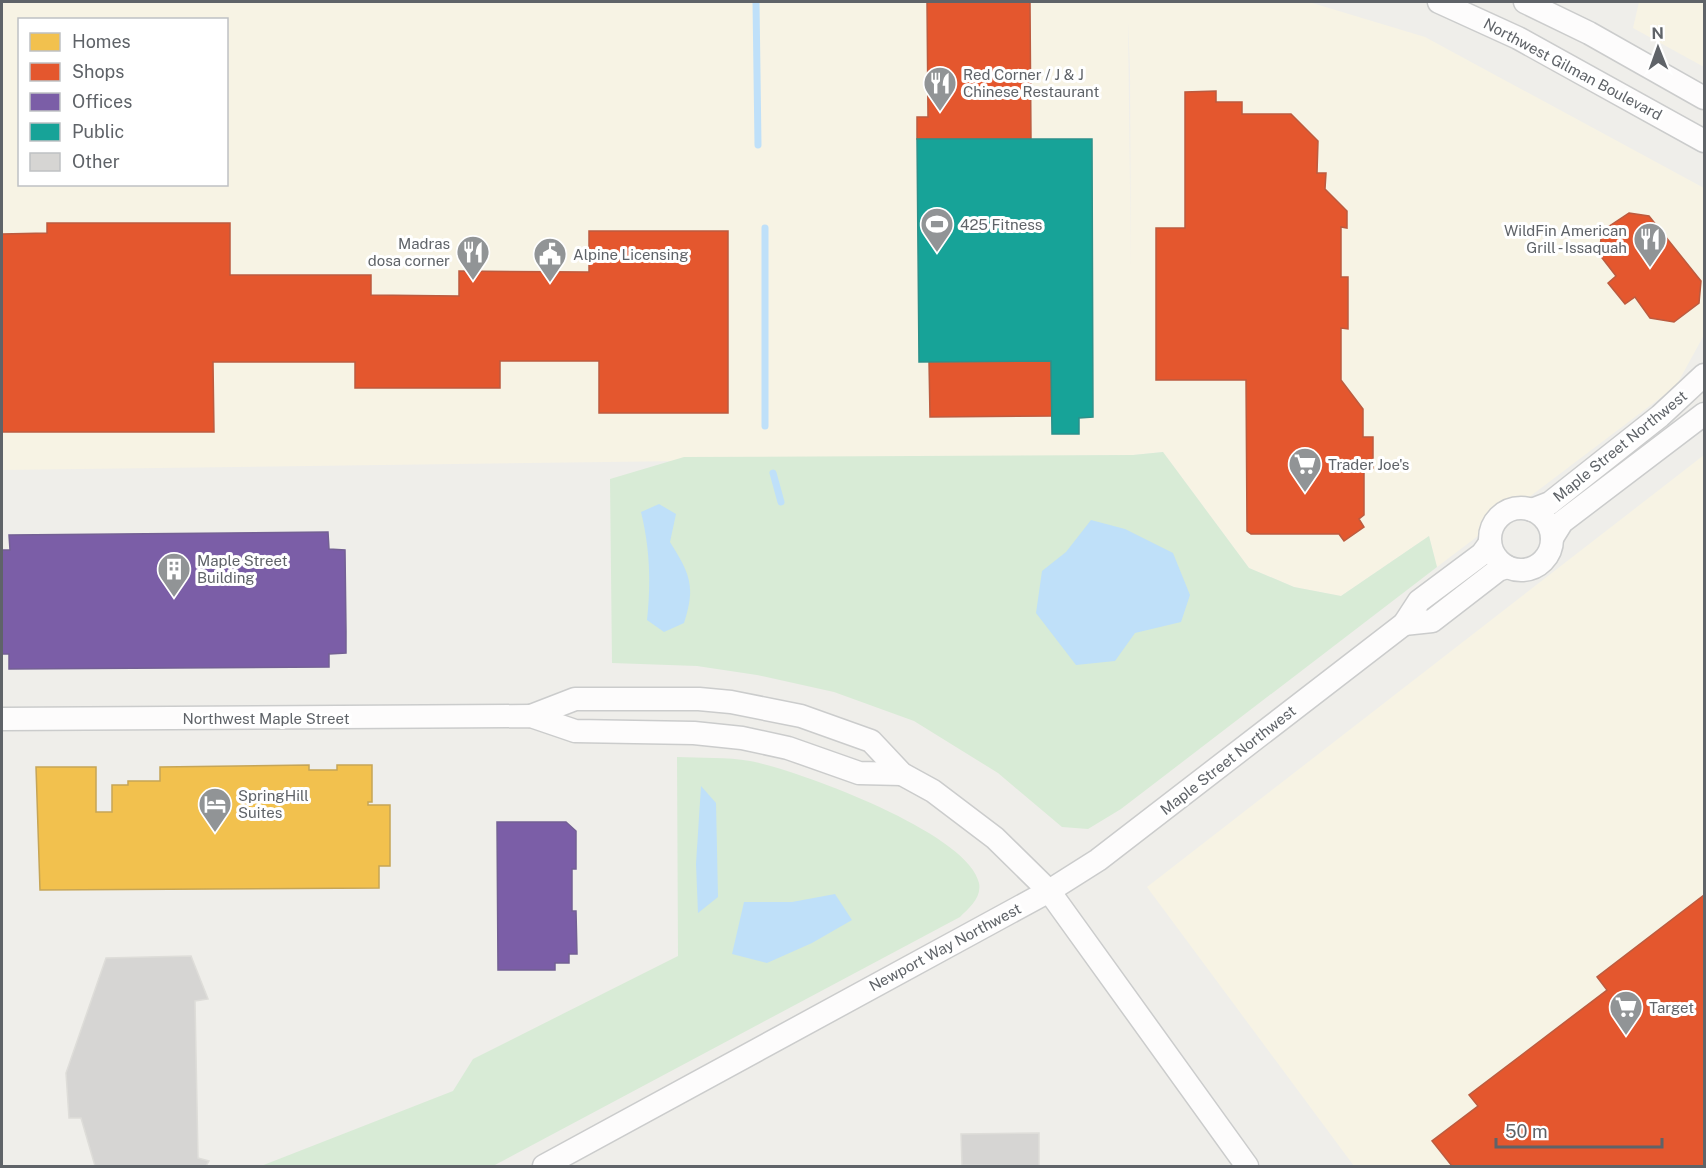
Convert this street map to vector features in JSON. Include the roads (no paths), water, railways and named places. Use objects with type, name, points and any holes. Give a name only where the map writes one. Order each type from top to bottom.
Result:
[{"type":"street","name":"Northwest Gilman Boulevard","points":[[1439,2],[1518,38],[1704,141]]},
{"type":"street","points":[[1525,2],[1589,33],[1704,98]]},
{"type":"street","name":"Maple Street Northwest","points":[[1532,510],[1550,503],[1660,416],[1704,375]]},
{"type":"street","name":"Maple Street Northwest","points":[[1552,538],[1562,522],[1704,414]]},
{"type":"street","points":[[1519,508],[1532,510],[1546,520],[1552,538],[1549,552],[1540,563],[1524,570],[1507,567],[1492,552],[1490,543],[1491,530],[1501,514],[1519,508]]},
{"type":"street","name":"Maple Street Northwest","points":[[1049,891],[1098,860],[1404,624],[1419,601],[1482,554],[1490,543]]},
{"type":"street","name":"Maple Street Northwest","points":[[1404,624],[1432,621],[1507,567]]},
{"type":"street","name":"Northwest Maple Street","points":[[531,716],[575,699],[699,699],[731,702],[801,717],[871,741],[902,774],[933,791],[979,825],[1049,891]]},
{"type":"street","name":"Northwest Maple Street","points":[[2,719],[531,716],[574,731],[694,733],[742,738],[788,748],[859,773],[902,774]]},
{"type":"street","points":[[1049,891],[1247,1167]]},
{"type":"street","name":"Newport Way Northwest","points":[[544,1167],[1049,891]]},
{"type":"water","points":[[659,504],[676,514],[670,542],[686,572],[690,590],[684,623],[664,632],[647,620],[649,566],[641,512]]},
{"type":"water","points":[[1091,520],[1125,529],[1173,553],[1190,595],[1181,622],[1135,633],[1115,661],[1076,665],[1036,613],[1042,571],[1066,552]]},
{"type":"water","points":[[701,786],[716,803],[718,897],[698,913],[696,864]]},
{"type":"water","points":[[835,894],[852,920],[812,943],[767,963],[732,954],[744,902],[792,902]]},
{"type":"waterway","points":[[756,2],[758,145]]},
{"type":"waterway","points":[[765,228],[765,426]]},
{"type":"waterway","points":[[773,473],[781,502]]},
{"type":"place","name":"Red Corner / J & J Chinese Restaurant","points":[[940,112]]},
{"type":"place","name":"425 Fitness","points":[[937,253]]},
{"type":"place","name":"WildFin American Grill - Issaquah","points":[[1650,268]]},
{"type":"place","name":"Madras dosa corner","points":[[473,281]]},
{"type":"place","name":"Alpine Licensing","points":[[550,283]]},
{"type":"place","name":"Trader Joe's","points":[[1305,493]]},
{"type":"place","name":"Maple Street Building","points":[[174,598]]},
{"type":"place","name":"SpringHill Suites","points":[[215,833]]},
{"type":"place","name":"Target","points":[[1626,1036]]}]
